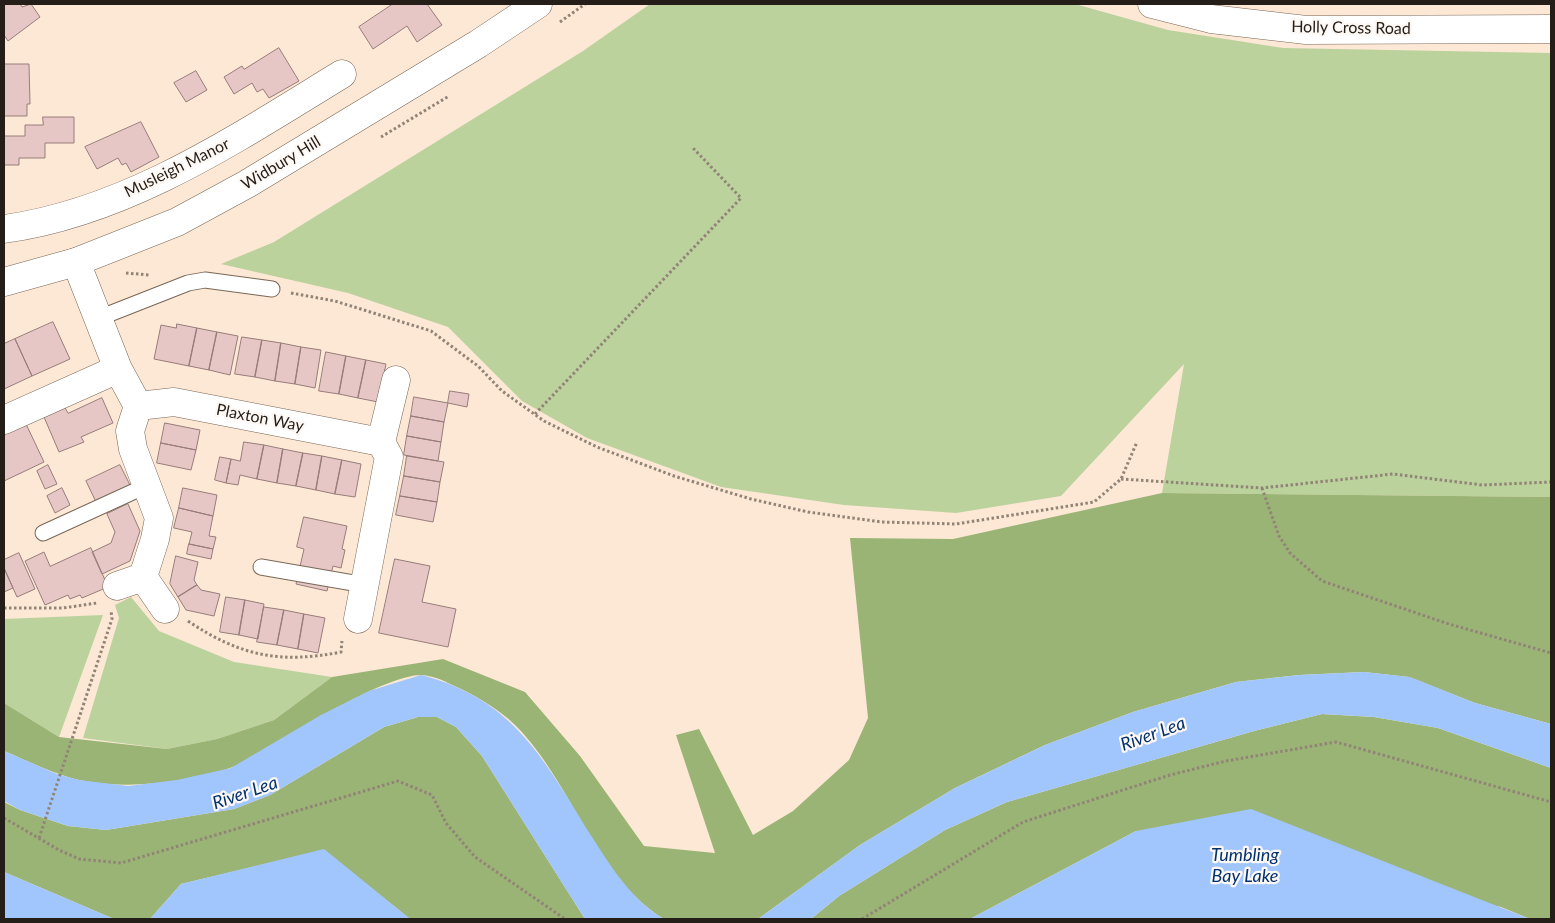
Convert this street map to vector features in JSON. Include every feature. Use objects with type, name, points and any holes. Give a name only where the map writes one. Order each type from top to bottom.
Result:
[{"type":"street","name":"Widbury Hill","points":[[4,282],[76,262],[176,222],[246,184],[478,44],[538,4]]},
{"type":"street","name":"Holly Cross Road","points":[[1152,4],[1211,19],[1306,30],[1551,30]]},
{"type":"street","name":"Musleigh Manor","points":[[16,228],[111,200],[204,158],[342,74]]},
{"type":"street","points":[[76,262],[118,369],[138,406],[130,431],[132,449],[157,508],[159,527],[143,577],[113,593]]},
{"type":"street","points":[[4,420],[118,369]]},
{"type":"street","points":[[358,619],[389,457],[381,442],[396,380]]},
{"type":"street","name":"Plaxton Way","points":[[138,406],[174,402],[381,442]]},
{"type":"street","points":[[143,577],[165,609]]},
{"type":"lane","points":[[98,318],[188,283],[205,280],[272,289]]},
{"type":"lane","points":[[43,533],[148,485]]},
{"type":"lane","points":[[261,566],[365,586]]},
{"type":"path","points":[[534,414],[741,198],[693,148]]},
{"type":"path","points":[[272,289],[335,301],[431,331],[478,366],[502,390],[534,414],[597,447],[691,481],[751,500],[808,512],[882,522],[956,524],[1094,502],[1121,479],[1137,442]]},
{"type":"path","points":[[1121,479],[1262,488],[1393,474],[1482,485],[1551,482]]},
{"type":"path","points":[[1262,488],[1279,536],[1290,553],[1322,581],[1449,624],[1551,653]]},
{"type":"path","points":[[4,608],[63,608],[89,605],[113,593],[112,619],[39,838]]},
{"type":"path","points":[[165,609],[226,644],[252,652],[292,659],[341,652],[344,626],[358,619]]},
{"type":"path","points":[[862,919],[1022,822],[1170,774],[1226,761],[1336,742],[1551,802]]},
{"type":"path","points":[[4,818],[80,859],[121,863],[398,781],[432,795],[446,823],[475,857],[565,919]]},
{"type":"green space","points":[[650,4],[1075,4],[1168,30],[1283,48],[1551,53],[1551,497],[1162,493],[1184,364],[1061,496],[956,513],[844,505],[721,487],[587,438],[522,401],[448,327],[348,293],[221,264],[274,242],[583,51]]},
{"type":"green space","points":[[1162,493],[1551,497],[1551,724],[1475,703],[1409,677],[1364,672],[1299,675],[1236,682],[1133,712],[1045,745],[955,788],[860,845],[758,919],[664,919],[640,901],[620,879],[585,828],[553,774],[536,749],[516,726],[484,701],[431,676],[406,677],[365,693],[298,729],[243,762],[193,778],[135,785],[97,783],[79,780],[50,771],[4,751],[4,703],[59,737],[167,749],[217,739],[274,720],[332,677],[443,659],[525,692],[580,756],[644,846],[715,853],[676,735],[699,729],[753,835],[793,811],[849,760],[868,718],[850,538],[953,539]]},
{"type":"green space","points":[[131,597],[159,631],[234,662],[332,677],[274,720],[217,739],[167,749],[83,738],[119,618],[115,605]]},
{"type":"green space","points":[[103,615],[59,737],[4,703],[4,619]]},
{"type":"green space","points":[[1322,714],[1374,717],[1438,728],[1551,768],[1551,919],[1530,919],[1501,907],[1136,831],[970,919],[811,919],[839,896],[945,830],[1007,802],[1254,731]]},
{"type":"green space","points":[[418,717],[437,717],[456,727],[482,756],[585,919],[410,919],[324,850],[181,884],[150,919],[114,919],[4,872],[4,802],[20,810],[68,826],[106,830],[234,809],[270,795],[384,727]]},
{"type":"water","name":"River Lea","points":[[1364,672],[1410,677],[1475,703],[1551,724],[1551,768],[1438,728],[1374,717],[1322,714],[1254,731],[1007,802],[945,830],[839,896],[811,919],[758,919],[860,845],[955,788],[1045,745],[1133,712],[1236,682],[1299,675]]},
{"type":"water","name":"River Lea","points":[[421,675],[454,686],[481,700],[505,718],[525,738],[560,786],[624,884],[653,912],[664,919],[585,919],[482,756],[456,727],[437,717],[418,717],[384,727],[270,795],[234,809],[106,830],[68,826],[20,810],[4,801],[4,751],[57,774],[79,780],[128,786],[177,780],[231,768],[321,715],[369,691]]},
{"type":"water","name":"Tumbling Bay Lake","points":[[1251,809],[1530,919],[970,919],[1136,831]]},
{"type":"water","points":[[324,849],[410,919],[150,919],[181,884]]},
{"type":"water","points":[[4,872],[114,919],[4,919]]},
{"type":"building","points":[[4,4],[20,4],[22,7],[31,4],[40,17],[8,41],[4,35]]},
{"type":"building","points":[[393,4],[427,4],[442,25],[417,42],[407,26],[373,49],[359,27]]},
{"type":"building","points":[[279,48],[299,81],[269,98],[263,89],[257,92],[252,83],[234,94],[224,77],[242,66],[244,69]]},
{"type":"building","points":[[4,64],[29,64],[30,104],[27,104],[27,116],[4,116]]},
{"type":"building","points":[[196,71],[207,90],[186,102],[174,83]]},
{"type":"building","points":[[43,117],[74,117],[74,143],[45,143],[45,158],[19,158],[19,165],[4,165],[4,136],[25,136],[25,125],[43,125]]},
{"type":"building","points":[[141,122],[159,157],[131,172],[126,163],[122,165],[118,158],[97,169],[85,147]]},
{"type":"building","points":[[53,322],[70,359],[32,376],[15,339]]},
{"type":"building","points":[[177,324],[197,328],[189,366],[154,359],[161,325],[176,328]]},
{"type":"building","points":[[197,328],[217,332],[209,370],[189,366]]},
{"type":"building","points":[[217,332],[238,336],[230,375],[209,370]]},
{"type":"building","points":[[242,337],[262,340],[255,377],[235,374]]},
{"type":"building","points":[[15,339],[32,376],[4,389],[4,344]]},
{"type":"building","points":[[262,340],[281,343],[275,381],[255,377]]},
{"type":"building","points":[[281,343],[301,347],[295,384],[275,381]]},
{"type":"building","points":[[301,347],[321,350],[315,388],[295,384]]},
{"type":"building","points":[[326,352],[346,356],[339,394],[319,391]]},
{"type":"building","points":[[346,356],[366,360],[358,398],[339,394]]},
{"type":"building","points":[[366,360],[386,364],[378,402],[358,398]]},
{"type":"building","points":[[450,391],[469,394],[467,407],[448,403]]},
{"type":"building","points":[[414,397],[448,403],[444,422],[411,416]]},
{"type":"building","points":[[102,398],[113,423],[81,437],[84,442],[59,452],[44,417],[65,408],[68,413]]},
{"type":"building","points":[[411,416],[444,422],[441,442],[407,436]]},
{"type":"building","points":[[165,423],[200,430],[196,450],[161,443]]},
{"type":"building","points":[[26,424],[44,462],[4,481],[4,435]]},
{"type":"building","points":[[407,436],[441,442],[438,461],[404,455]]},
{"type":"building","points":[[244,442],[264,445],[257,479],[240,475],[238,485],[226,483],[231,459],[240,461]]},
{"type":"building","points":[[161,443],[196,450],[191,470],[157,463]]},
{"type":"building","points":[[264,445],[283,449],[277,483],[257,479]]},
{"type":"building","points":[[283,449],[303,453],[296,486],[277,483]]},
{"type":"building","points":[[303,453],[322,456],[316,490],[296,486]]},
{"type":"building","points":[[322,456],[342,460],[335,494],[316,490]]},
{"type":"building","points":[[407,456],[444,462],[440,482],[404,476]]},
{"type":"building","points":[[220,457],[231,459],[226,483],[215,480]]},
{"type":"building","points":[[342,460],[361,464],[355,497],[335,494]]},
{"type":"building","points":[[48,465],[57,484],[45,489],[37,471]]},
{"type":"building","points":[[120,465],[130,485],[96,502],[86,481]]},
{"type":"building","points":[[404,476],[440,482],[437,502],[400,496]]},
{"type":"building","points":[[62,488],[70,505],[55,513],[47,496]]},
{"type":"building","points":[[183,488],[217,495],[213,516],[179,508]]},
{"type":"building","points":[[400,496],[437,502],[433,522],[396,515]]},
{"type":"building","points":[[128,504],[140,531],[130,561],[102,574],[92,552],[111,543],[115,532],[107,514]]},
{"type":"building","points":[[179,508],[213,516],[209,536],[216,537],[213,549],[189,544],[192,532],[174,528]]},
{"type":"building","points":[[304,517],[347,526],[342,549],[345,550],[341,568],[333,566],[327,591],[296,584],[304,549],[297,547]]},
{"type":"building","points":[[189,544],[213,549],[211,559],[187,554]]},
{"type":"building","points":[[91,548],[108,587],[82,598],[80,595],[70,599],[68,595],[45,605],[25,561],[44,552],[50,566]]},
{"type":"building","points":[[19,553],[35,589],[17,597],[4,568],[4,560]]},
{"type":"building","points":[[176,556],[198,562],[194,580],[197,585],[178,597],[170,584]]},
{"type":"building","points":[[395,559],[430,566],[422,602],[456,609],[448,647],[379,633]]},
{"type":"building","points":[[4,568],[13,588],[4,592]]},
{"type":"building","points":[[197,585],[201,590],[220,594],[214,616],[186,610],[178,597]]},
{"type":"building","points":[[226,597],[245,600],[239,635],[220,632]]},
{"type":"building","points":[[245,600],[264,604],[258,639],[239,635]]},
{"type":"building","points":[[264,607],[284,610],[277,645],[257,642]]},
{"type":"building","points":[[284,610],[304,614],[298,649],[277,645]]},
{"type":"building","points":[[304,614],[325,618],[318,653],[298,649]]}]
